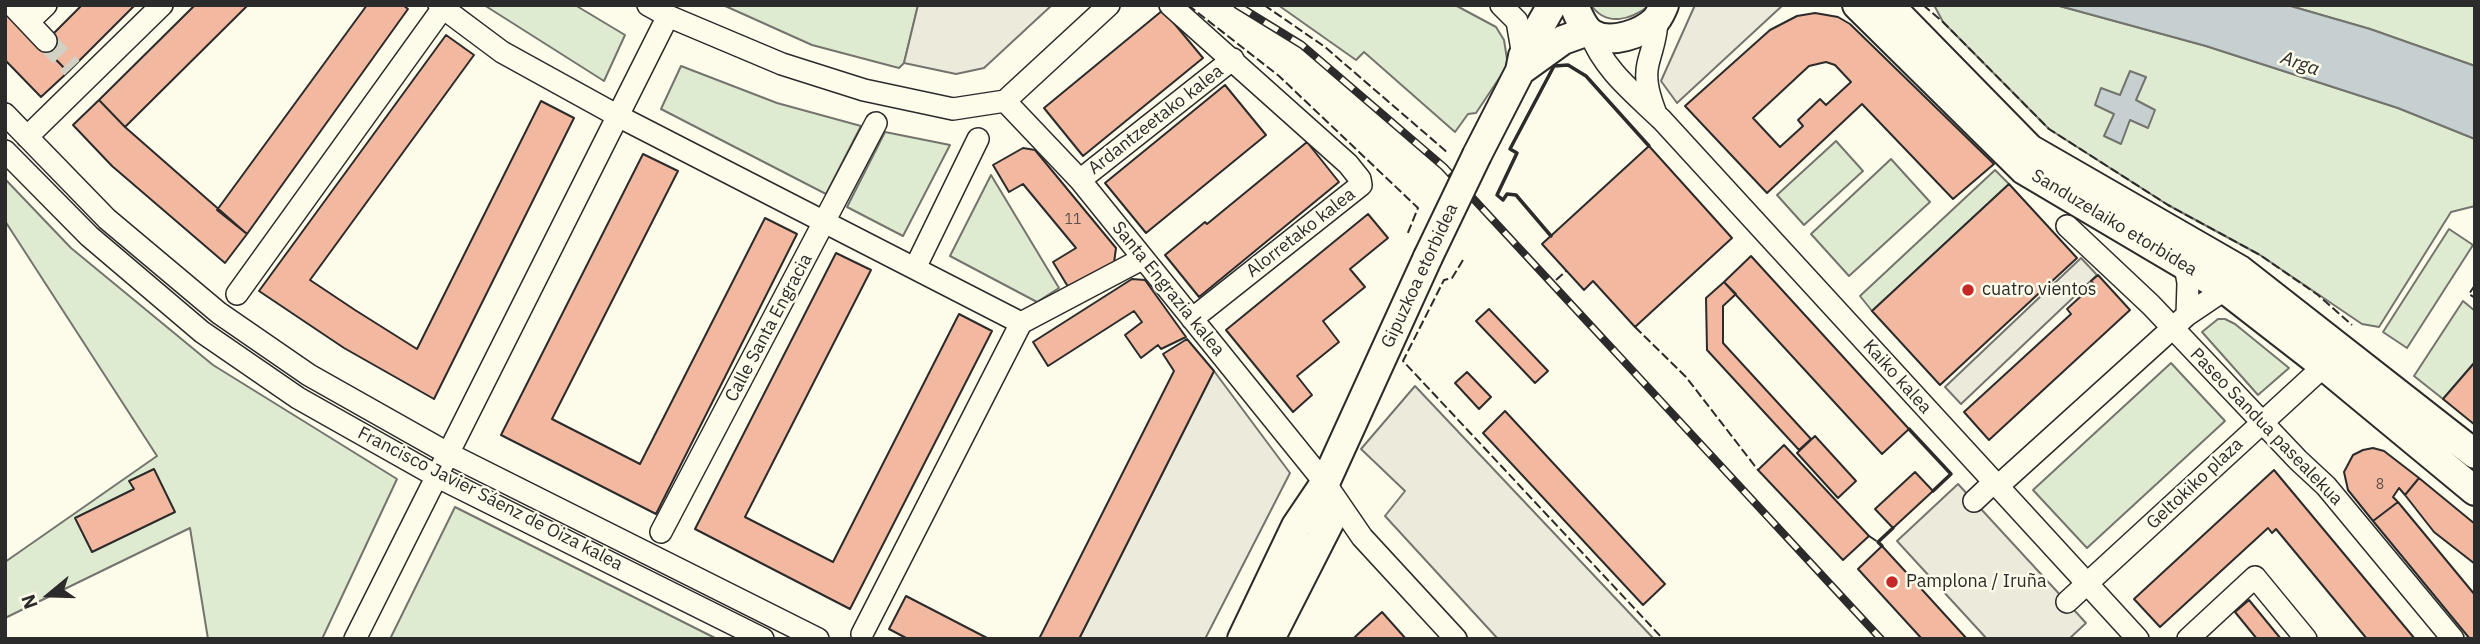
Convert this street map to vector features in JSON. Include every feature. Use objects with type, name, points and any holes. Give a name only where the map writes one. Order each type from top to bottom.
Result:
[{"type":"main road","name":"Gipuzkoa etorbidea","points":[[1242,639],[1296,526],[1325,483],[1477,155],[1552,5]]},
{"type":"main road","points":[[1574,5],[1589,32],[1609,38],[1624,37],[1640,31],[1660,12]]},
{"type":"main road","name":"Sanduzelaiko etorbidea","points":[[1857,5],[2024,170],[2185,265],[2236,283],[2324,366],[2475,491]]},
{"type":"main road","name":"Sanduzelaiko etorbidea","points":[[1889,5],[2029,149],[2236,283],[2475,454]]},
{"type":"main road","name":"Gipuzkoa etorbidea","points":[[1521,63],[1563,40],[1589,32]]},
{"type":"main road","points":[[1270,639],[1330,521],[1325,483]]},
{"type":"street","points":[[12,5],[46,41]]},
{"type":"street","points":[[28,22],[46,5]]},
{"type":"street","points":[[27,136],[78,74],[162,5]]},
{"type":"street","points":[[648,5],[782,64],[864,89],[953,109],[1005,101],[1109,5]]},
{"type":"street","name":"Ardantzeetako kalea","points":[[1170,5],[1289,111]]},
{"type":"street","points":[[1501,5],[1517,21],[1521,63]]},
{"type":"street","points":[[237,294],[443,6],[502,52],[618,116],[1021,323]]},
{"type":"street","name":"Kaiko kalea","points":[[1656,114],[1647,79],[1660,12]]},
{"type":"street","points":[[618,116],[668,16]]},
{"type":"street","name":"Kaiko kalea","points":[[1589,32],[1597,53],[1637,99],[1656,114],[2138,639]]},
{"type":"street","name":"Ardantzeetako kalea","points":[[1080,180],[1233,59]]},
{"type":"street","name":"Santa Engrazia kalea","points":[[1005,101],[1080,180],[1325,483],[1362,537],[1455,639]]},
{"type":"street","name":"Alorretako kalea","points":[[1192,319],[1361,185],[1360,179],[1348,164],[1289,111]]},
{"type":"street","name":"Francisco Javier Sáenz de Oiza kalea","points":[[5,114],[107,219],[219,313],[310,375],[449,454],[818,639]]},
{"type":"street","name":"Francisco Javier Sáenz de Oiza kalea","points":[[449,454],[618,116]]},
{"type":"street","name":"Calle Santa Engracia","points":[[661,532],[876,124]]},
{"type":"street","points":[[915,268],[978,139]]},
{"type":"street","name":"Francisco Javier Sáenz de Oiza kalea","points":[[5,151],[89,236],[201,332],[298,398],[438,477],[763,639]]},
{"type":"street","name":"Paseo Sandua pasealekua","points":[[2067,226],[2151,305],[2180,322],[2293,455],[2326,486],[2453,639]]},
{"type":"street","points":[[862,634],[1021,323],[1142,259]]},
{"type":"street","points":[[2180,322],[2188,283],[2185,265]]},
{"type":"street","points":[[1973,501],[1995,485],[2180,322],[2236,283]]},
{"type":"street","name":"Geltokiko plaza","points":[[2067,602],[2324,366]]},
{"type":"street","points":[[355,639],[449,454]]},
{"type":"street","points":[[2188,639],[2255,577],[2306,639]]},
{"type":"green space","points":[[484,5],[575,5],[625,35],[604,81]]},
{"type":"green space","points":[[723,5],[918,5],[904,63],[899,68],[812,45]]},
{"type":"green space","points":[[1278,5],[1455,5],[1496,27],[1504,40],[1508,65],[1476,113],[1468,114],[1455,132],[1364,52],[1356,60]]},
{"type":"green space","points":[[1591,5],[1650,5],[1628,17],[1612,19],[1604,17]]},
{"type":"green space","points":[[1934,5],[2056,5],[2206,46],[2398,108],[2475,139],[2475,206],[2451,212],[2379,327],[2362,324],[2260,255],[2168,205],[2049,129],[1943,22]]},
{"type":"green space","points":[[2287,5],[2475,5],[2475,66],[2370,29]]},
{"type":"green space","points":[[681,66],[777,103],[861,126],[826,194],[661,109]]},
{"type":"green space","points":[[885,132],[950,145],[903,236],[847,207]]},
{"type":"green space","points":[[1836,141],[1863,171],[1804,225],[1777,195]]},
{"type":"green space","points":[[1891,159],[1930,202],[1849,276],[1811,234]]},
{"type":"green space","points":[[1995,170],[2009,184],[1872,311],[1860,296]]},
{"type":"green space","points":[[991,175],[1059,288],[1037,302],[950,256]]},
{"type":"green space","points":[[5,179],[71,248],[213,365],[397,479],[322,639],[208,639],[190,528],[5,618],[5,562],[157,456],[5,221]]},
{"type":"green space","points":[[2449,229],[2473,245],[2407,348],[2383,332]]},
{"type":"green space","points":[[2463,301],[2475,311],[2475,362],[2443,399],[2414,376]]},
{"type":"green space","points":[[2218,319],[2235,324],[2289,368],[2258,395],[2202,332]]},
{"type":"green space","points":[[2171,363],[2225,421],[2087,548],[2033,490]]},
{"type":"green space","points":[[455,507],[717,639],[390,639]]},
{"type":"shaded area","points":[[918,5],[1052,5],[984,68],[956,74],[904,63]]},
{"type":"shaded area","points":[[1695,5],[1783,5],[1677,103],[1661,81]]},
{"type":"shaded area","points":[[2081,258],[2097,275],[1961,404],[1945,387]]},
{"type":"shaded area","points":[[1214,371],[1290,473],[1205,639],[1079,639]]},
{"type":"shaded area","points":[[1415,386],[1654,639],[1498,639],[1385,516],[1405,491],[1361,449]]},
{"type":"shaded area","points":[[1958,484],[2086,623],[2069,639],[1987,639],[1897,541]]},
{"type":"water","name":"Arga","points":[[2056,5],[2287,5],[2370,29],[2475,66],[2475,139],[2398,108],[2206,46]]},
{"type":"water","points":[[2130,71],[2146,77],[2136,100],[2155,110],[2148,128],[2130,120],[2121,144],[2104,136],[2114,114],[2095,105],[2101,88],[2120,95]]},
{"type":"building","points":[[82,5],[135,5],[68,72],[42,45]]},
{"type":"building","points":[[195,5],[248,5],[125,127],[99,100]]},
{"type":"building","points":[[367,5],[403,5],[408,9],[247,234],[217,210]]},
{"type":"building","points":[[5,8],[68,72],[41,97],[5,60]]},
{"type":"building","points":[[1163,10],[1203,58],[1083,156],[1044,108]]},
{"type":"building","points":[[1815,13],[1838,17],[1850,24],[1994,164],[1953,199],[1862,104],[1767,193],[1685,106],[1770,30],[1797,16]],"holes":[[[1826,62],[1835,65],[1851,82],[1826,105],[1820,99],[1798,120],[1803,126],[1780,147],[1753,118],[1809,66]]]},
{"type":"building","points":[[446,35],[474,55],[310,280],[355,310],[417,349],[541,101],[574,118],[434,399],[344,348],[259,291]]},
{"type":"building","points":[[1225,85],[1266,135],[1146,233],[1105,183]]},
{"type":"building","points":[[99,100],[125,127],[247,234],[225,263],[112,166],[73,125]]},
{"type":"building","points":[[1307,142],[1339,182],[1199,297],[1165,255]]},
{"type":"building","points":[[1649,146],[1732,238],[1635,327],[1593,281],[1584,290],[1542,244]]},
{"type":"building","points":[[1023,148],[1035,150],[1116,248],[1114,263],[1070,290],[1053,262],[1076,248],[1023,184],[1009,192],[993,165]]},
{"type":"building","points":[[643,154],[678,171],[552,419],[640,464],[765,218],[797,234],[656,514],[501,435]]},
{"type":"building","points":[[2009,184],[2077,258],[1940,385],[1872,311]]},
{"type":"building","points":[[1368,214],[1388,238],[1350,269],[1365,287],[1323,321],[1339,342],[1297,376],[1312,395],[1293,412],[1226,330]]},
{"type":"building","points":[[836,253],[871,270],[745,517],[833,562],[959,314],[992,331],[850,609],[695,529]]},
{"type":"building","points":[[1751,256],[1909,429],[1882,454],[1724,282]]},
{"type":"building","points":[[2098,275],[2130,310],[1989,440],[1964,412],[2071,314],[2067,309],[2094,284],[2091,281]]},
{"type":"building","points":[[1132,279],[1145,280],[1186,337],[1161,349],[1158,345],[1141,358],[1125,335],[1142,322],[1134,311],[1048,366],[1033,342]]},
{"type":"building","points":[[1724,282],[1736,294],[1723,306],[1723,343],[1811,439],[1799,450],[1707,350],[1706,298]]},
{"type":"building","points":[[1489,309],[1548,371],[1535,383],[1476,321]]},
{"type":"building","points":[[1187,339],[1214,371],[1079,639],[1039,639],[1174,371],[1163,354]]},
{"type":"building","points":[[2475,362],[2475,425],[2443,399]]},
{"type":"building","points":[[1467,372],[1491,397],[1479,409],[1455,383]]},
{"type":"building","points":[[1505,411],[1665,584],[1643,605],[1483,433]]},
{"type":"building","points":[[1815,436],[1856,481],[1838,498],[1797,453]]},
{"type":"building","points":[[1784,445],[1869,536],[1843,560],[1758,470]]},
{"type":"building","points":[[2373,448],[2384,451],[2419,478],[2405,495],[2399,488],[2393,497],[2398,502],[2373,521],[2348,490],[2344,472],[2353,455]]},
{"type":"building","points":[[154,469],[175,512],[92,552],[75,518],[134,489],[129,481]]},
{"type":"building","points":[[2274,470],[2415,639],[2367,639],[2276,529],[2272,533],[2268,528],[2160,627],[2134,599]]},
{"type":"building","points":[[1915,472],[1933,491],[1893,528],[1875,509]]},
{"type":"building","points":[[2419,478],[2475,524],[2475,564],[2434,532],[2405,495]]},
{"type":"building","points":[[2398,502],[2475,595],[2475,639],[2470,639],[2373,521]]},
{"type":"building","name":"Pamplona / Iruña","points":[[1882,546],[1967,639],[1922,639],[1858,569]]},
{"type":"building","points":[[906,596],[989,639],[908,639],[889,629]]},
{"type":"building","points":[[2249,600],[2281,639],[2257,639],[2235,612]]},
{"type":"building","points":[[1382,612],[1406,639],[1353,639],[1357,635]]},
{"type":"tunnel","points":[[46,41],[72,68]]},
{"type":"railway","points":[[1237,5],[1302,45],[1444,167],[1881,639]]},
{"type":"fence","points":[[1188,5],[1279,76],[1418,208],[1407,235]]},
{"type":"fence","points":[[1264,5],[1325,47],[1448,153]]},
{"type":"fence","points":[[1923,5],[2049,129],[2168,205],[2260,255],[2318,295],[2352,325]]},
{"type":"fence","points":[[1463,260],[1452,278],[1444,280],[1403,361],[1663,639]]},
{"type":"fence","points":[[1556,280],[1566,271]]},
{"type":"fence","points":[[2475,285],[2469,294],[2475,298]]},
{"type":"fence","points":[[1635,327],[1686,377],[1758,470]]},
{"type":"fence","points":[[1869,536],[1878,542]]},
{"type":"wall","points":[[1551,236],[1516,195],[1507,194],[1503,200],[1497,195],[1517,153],[1510,149],[1554,66],[1568,65],[1586,76],[1649,146]]},
{"type":"wall","points":[[1909,429],[1951,474],[1933,491]]},
{"type":"wall","points":[[1882,546],[1878,542],[1893,528]]},
{"type":"place","name":"cuatro vientos","points":[[1968,290]]},
{"type":"place","name":"Pamplona / Iruña","points":[[1892,582]]}]
